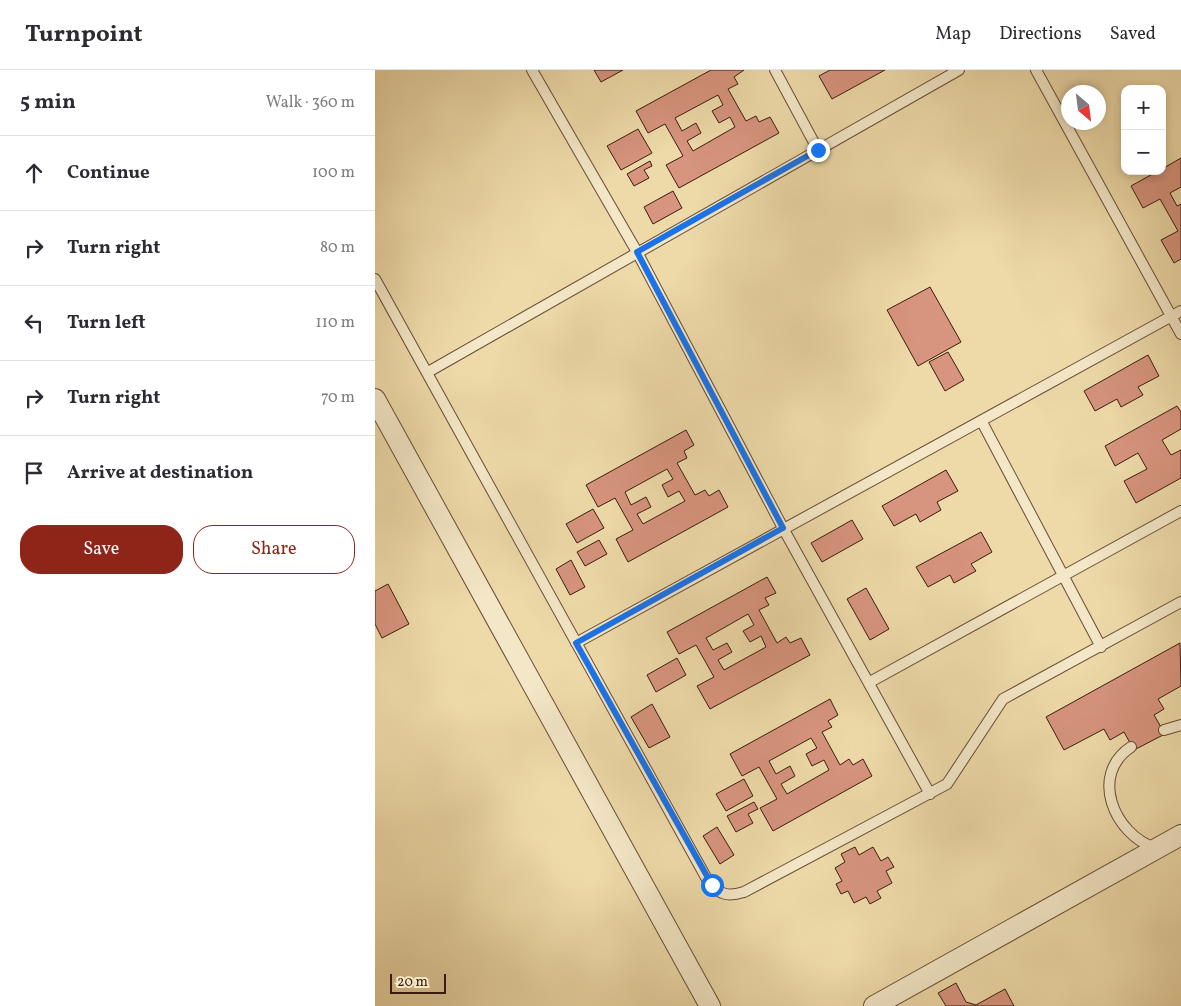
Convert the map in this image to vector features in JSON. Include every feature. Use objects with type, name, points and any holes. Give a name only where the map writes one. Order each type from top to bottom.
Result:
[{"type":"street","points":[[375,399],[710,1006]]},
{"type":"street","points":[[874,1006],[1181,836]]},
{"type":"lane","points":[[532,70],[637,252],[783,528],[870,682],[930,794]]},
{"type":"lane","points":[[775,70],[818,150]]},
{"type":"lane","points":[[428,372],[959,70]]},
{"type":"lane","points":[[1036,70],[1181,334]]},
{"type":"lane","points":[[375,279],[708,881],[721,894],[731,896],[744,892],[947,784],[1003,700],[1181,602]]},
{"type":"lane","points":[[576,643],[783,528],[982,422],[1181,311]]},
{"type":"lane","points":[[982,422],[1101,647]]},
{"type":"lane","points":[[870,682],[1181,512]]},
{"type":"lane","points":[[1164,730],[1181,725]]},
{"type":"lane","points":[[1131,747],[1126,751],[1110,777],[1112,805],[1118,819],[1130,835],[1157,849]]},
{"type":"building","points":[[594,70],[623,70],[601,82]]},
{"type":"building","points":[[711,70],[744,70],[734,77],[738,84],[728,89],[746,121],[756,116],[759,122],[770,117],[779,133],[679,188],[666,165],[683,156],[665,124],[648,133],[636,111]],"holes":[[[718,95],[723,105],[712,111],[719,123],[730,117],[735,127],[693,151],[687,141],[701,133],[696,123],[682,131],[675,118]]]},
{"type":"building","points":[[830,70],[885,70],[832,99],[819,76]]},
{"type":"building","points":[[638,129],[652,153],[621,170],[607,146]]},
{"type":"building","points":[[1181,158],[1181,187],[1170,193],[1177,206],[1181,204],[1181,259],[1174,263],[1161,240],[1178,231],[1160,199],[1143,208],[1131,186],[1151,175],[1166,175],[1166,167]]},
{"type":"building","points":[[650,161],[652,166],[644,170],[649,178],[634,186],[627,174]]},
{"type":"building","points":[[673,191],[682,208],[653,224],[644,207]]},
{"type":"building","points":[[930,287],[961,342],[918,366],[887,310]]},
{"type":"building","points":[[948,352],[964,380],[945,391],[929,362]]},
{"type":"building","points":[[1148,355],[1159,376],[1138,387],[1143,395],[1121,407],[1117,399],[1095,411],[1084,391]]},
{"type":"building","points":[[1177,406],[1181,412],[1181,429],[1162,440],[1171,455],[1181,450],[1181,478],[1136,503],[1124,481],[1147,469],[1138,453],[1115,466],[1105,446]]},
{"type":"building","points":[[686,430],[694,445],[684,451],[687,458],[677,463],[695,495],[705,490],[709,496],[719,490],[728,507],[628,562],[616,539],[633,530],[615,498],[598,507],[586,485]],"holes":[[[667,469],[673,479],[662,485],[668,497],[679,491],[685,501],[643,524],[637,514],[651,507],[646,497],[631,505],[625,492]]]},
{"type":"building","points":[[946,470],[958,491],[937,502],[941,510],[920,522],[916,514],[894,526],[882,506]]},
{"type":"building","points":[[593,509],[604,528],[577,543],[566,524]]},
{"type":"building","points":[[852,520],[863,539],[822,562],[811,543]]},
{"type":"building","points":[[981,532],[992,552],[971,564],[976,571],[954,583],[950,575],[928,587],[916,567]]},
{"type":"building","points":[[599,540],[607,554],[585,566],[577,552]]},
{"type":"building","points":[[571,560],[585,587],[570,595],[556,569]]},
{"type":"building","points":[[767,577],[776,593],[765,598],[769,605],[759,610],[777,643],[786,637],[790,643],[801,638],[810,655],[710,709],[697,686],[714,677],[696,645],[679,654],[667,632]],"holes":[[[748,614],[754,625],[743,631],[750,642],[761,636],[766,647],[724,670],[718,660],[732,652],[727,643],[713,650],[706,638]]]},
{"type":"building","points":[[388,584],[409,624],[382,638],[375,624],[375,591]]},
{"type":"building","points":[[866,588],[889,629],[870,640],[847,599]]},
{"type":"building","points":[[1180,643],[1181,686],[1158,699],[1164,709],[1154,715],[1165,734],[1134,750],[1124,732],[1110,740],[1104,729],[1064,750],[1046,717]]},
{"type":"building","points":[[677,658],[686,675],[656,692],[647,675]]},
{"type":"building","points":[[830,699],[838,715],[828,721],[832,727],[822,732],[840,765],[849,759],[853,765],[863,759],[872,776],[773,831],[760,808],[777,799],[759,767],[742,776],[730,754]],"holes":[[[811,738],[817,748],[806,754],[812,766],[824,760],[829,770],[787,794],[781,784],[795,776],[790,766],[776,774],[769,761]]]},
{"type":"building","points":[[652,704],[670,737],[649,748],[631,717]]},
{"type":"building","points":[[744,779],[753,796],[726,811],[716,794]]},
{"type":"building","points":[[754,802],[758,809],[748,814],[753,823],[736,832],[727,816]]},
{"type":"building","points":[[717,827],[734,855],[720,864],[703,836]]},
{"type":"building","points":[[855,847],[859,855],[873,847],[881,861],[888,857],[894,867],[886,871],[892,883],[877,891],[881,898],[870,904],[866,897],[854,903],[848,891],[841,894],[836,884],[842,881],[835,868],[845,862],[841,854]]},
{"type":"building","points":[[956,983],[966,1002],[976,1005],[1005,989],[1014,1006],[946,1006],[938,993]]},
{"type":"route","points":[[712,885],[708,881],[576,643],[783,528],[637,252],[818,150]]}]
